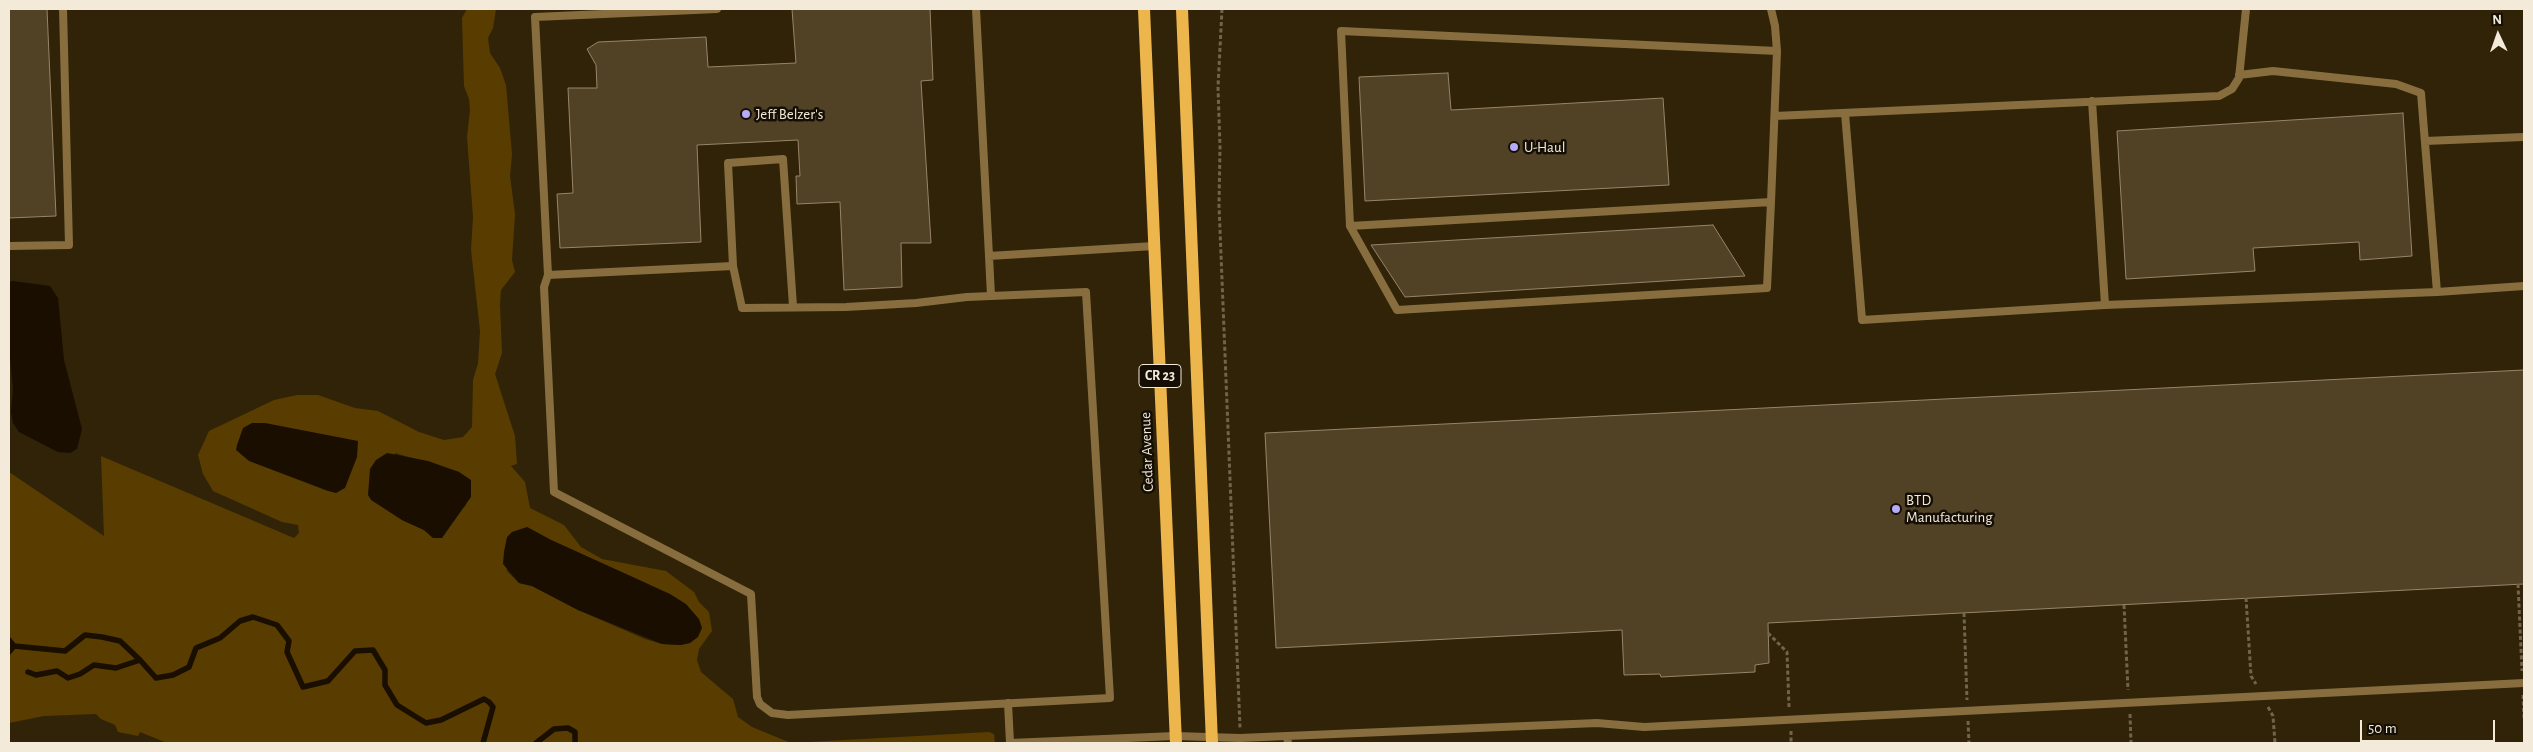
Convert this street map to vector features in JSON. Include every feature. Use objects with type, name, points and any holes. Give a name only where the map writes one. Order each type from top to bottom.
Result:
[{"type":"main road","name":"Cedar Avenue","points":[[1144,9],[1176,740]]},
{"type":"main road","name":"CR 23","points":[[1182,9],[1212,741]]},
{"type":"lane","points":[[9,246],[70,245],[63,9]]},
{"type":"lane","points":[[717,9],[535,17],[548,275],[544,287],[554,492],[751,594],[757,697],[760,704],[772,713],[788,715],[1110,698],[1086,292],[991,296],[855,307],[793,306],[742,308],[733,266],[728,163],[784,160],[793,306]]},
{"type":"lane","points":[[976,9],[991,296]]},
{"type":"lane","points":[[1771,9],[1775,26],[1777,51],[1767,288],[1397,310],[1350,226],[1341,31],[1777,51]]},
{"type":"lane","points":[[1775,116],[2219,96],[2232,89],[2239,74],[2246,9]]},
{"type":"lane","points":[[2239,74],[2273,71],[2396,84],[2421,94],[2437,292]]},
{"type":"lane","points":[[2092,101],[2105,305]]},
{"type":"lane","points":[[1845,113],[1862,320],[2105,305],[2437,292],[2524,286]]},
{"type":"lane","points":[[2425,141],[2524,137]]},
{"type":"lane","points":[[1350,226],[1771,202]]},
{"type":"lane","points":[[989,256],[1154,246]]},
{"type":"lane","points":[[548,275],[733,266]]},
{"type":"lane","points":[[1008,703],[1010,743],[1212,741],[1240,738],[1288,740],[1597,723],[1644,727],[2523,683]]},
{"type":"path","points":[[1222,9],[1218,87],[1219,205],[1240,738]]},
{"type":"path","points":[[2518,584],[2524,718]]},
{"type":"path","points":[[2246,598],[2251,676],[2273,716],[2275,743]]},
{"type":"path","points":[[2124,605],[2129,694]]},
{"type":"path","points":[[1964,613],[1969,743]]},
{"type":"path","points":[[1768,633],[1787,652],[1790,716]]},
{"type":"path","points":[[2129,704],[2131,743]]},
{"type":"path","points":[[1790,725],[1791,743]]},
{"type":"shaded area","points":[[467,9],[496,9],[493,28],[488,38],[490,53],[500,68],[506,85],[512,154],[510,176],[515,214],[512,260],[515,272],[501,290],[502,353],[495,374],[515,436],[517,464],[511,466],[525,482],[530,508],[564,525],[581,547],[602,559],[666,571],[694,592],[699,602],[709,612],[712,631],[699,649],[697,660],[701,672],[733,699],[738,717],[752,727],[791,743],[167,743],[140,732],[138,736],[118,732],[115,725],[101,719],[96,714],[44,716],[9,723],[9,472],[104,536],[101,456],[294,538],[299,533],[298,525],[282,522],[213,491],[203,474],[198,455],[209,431],[274,400],[297,395],[318,395],[355,408],[378,411],[419,432],[444,440],[463,437],[472,427],[473,380],[478,363],[480,331],[471,250],[473,217],[467,137],[470,110],[469,99],[464,86],[462,18]],"holes":[[[395,453],[459,472],[466,505],[433,538],[424,530],[402,520],[387,510]],[[527,527],[551,540],[648,584],[681,645],[662,644],[645,639],[578,610],[532,586],[519,583],[507,571],[504,552]]]},
{"type":"shaded area","points":[[9,282],[50,286],[58,298],[64,360],[82,429],[77,449],[70,453],[58,452],[19,432],[13,423],[11,412],[13,389],[9,347]]},
{"type":"shaded area","points":[[252,423],[265,423],[358,441],[357,457],[345,488],[336,493],[328,491],[249,461],[236,450],[243,428]]},
{"type":"shaded area","points":[[387,453],[428,461],[459,472],[471,480],[471,497],[442,538],[433,538],[424,530],[402,520],[371,500],[368,495],[370,469],[376,460]]},
{"type":"shaded area","points":[[527,527],[551,540],[670,594],[686,604],[699,619],[702,628],[698,637],[690,643],[681,645],[662,644],[578,610],[532,586],[519,583],[503,564],[504,552],[507,537],[512,532]]},
{"type":"shaded area","points":[[989,732],[994,734],[995,743],[791,743]]},
{"type":"building","points":[[9,9],[47,9],[56,216],[9,218]]},
{"type":"building","name":"Jeff Belzer's","points":[[792,9],[930,9],[933,80],[921,81],[931,243],[901,243],[902,287],[844,290],[840,202],[797,204],[796,176],[800,176],[798,140],[697,145],[701,242],[560,248],[557,194],[573,193],[568,88],[597,88],[596,65],[587,49],[598,42],[706,37],[708,67],[796,63]]},
{"type":"building","name":"U-Haul","points":[[1448,73],[1451,110],[1663,98],[1669,185],[1365,201],[1359,77]]},
{"type":"building","points":[[2403,113],[2412,256],[2360,260],[2359,242],[2253,248],[2255,271],[2126,279],[2117,131]]},
{"type":"building","points":[[1713,225],[1745,276],[1405,297],[1371,245]]},
{"type":"building","name":"BTD Manufacturing","points":[[2524,370],[2524,584],[1768,623],[1769,663],[1755,665],[1755,672],[1661,677],[1660,674],[1624,675],[1622,630],[1276,648],[1265,433]]},
{"type":"waterway","points":[[28,672],[36,675],[57,671],[68,678],[80,674],[94,665],[116,668],[140,660],[156,678],[173,675],[189,667],[196,648],[220,638],[240,621],[253,617],[277,625],[289,641],[287,652],[303,687],[328,681],[355,651],[373,650],[385,670],[385,685],[397,705],[426,723],[441,720],[484,699],[493,707],[483,743]]},
{"type":"waterway","points":[[9,640],[14,646],[65,651],[85,635],[102,637],[120,641],[140,660]]},
{"type":"waterway","points":[[9,652],[14,646]]},
{"type":"waterway","points":[[536,743],[554,729],[568,728],[575,732],[575,743]]},
{"type":"place","name":"Jeff Belzer's","points":[[746,114]]},
{"type":"place","name":"U-Haul","points":[[1514,147]]},
{"type":"place","name":"BTD Manufacturing","points":[[1896,509]]}]
